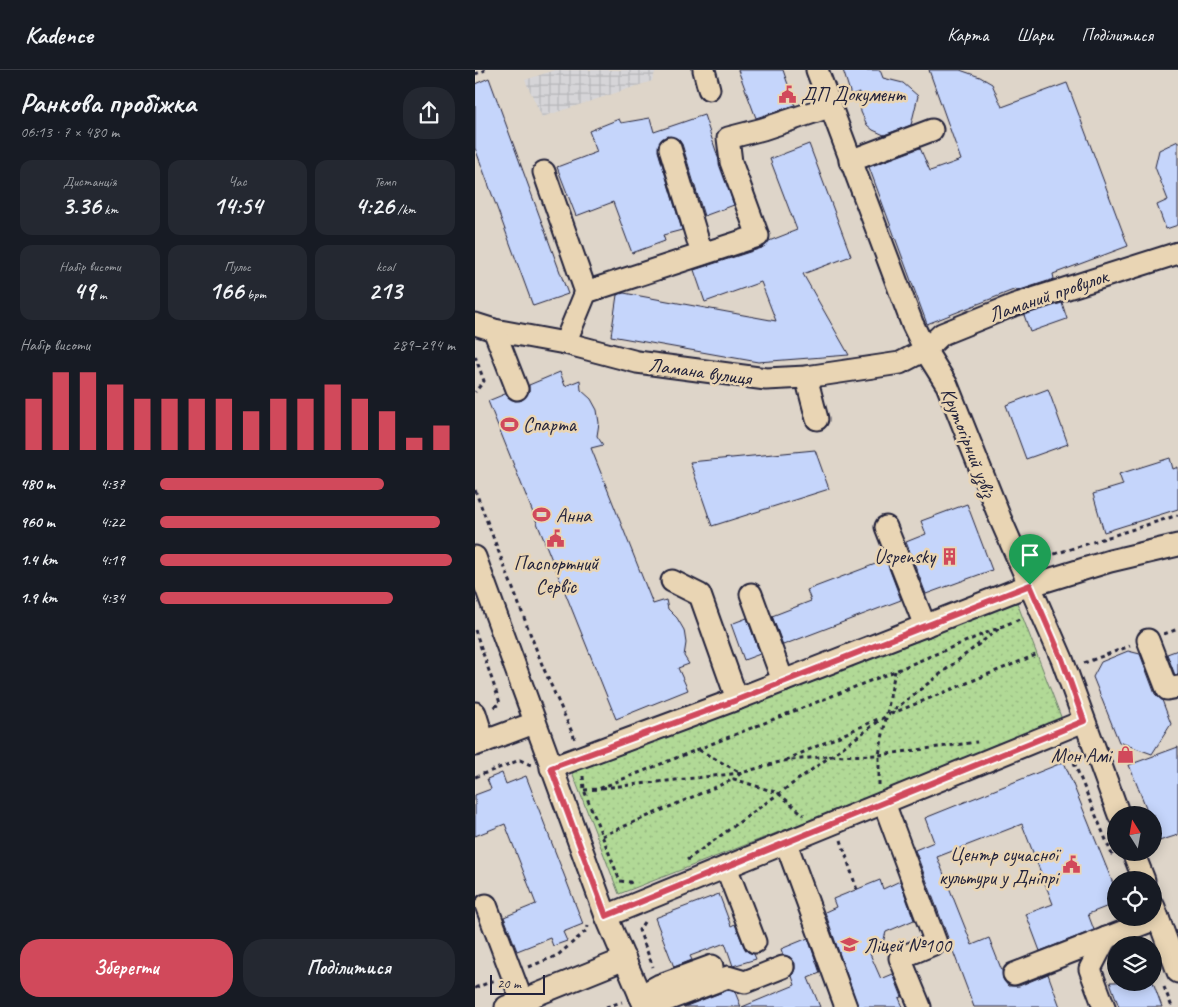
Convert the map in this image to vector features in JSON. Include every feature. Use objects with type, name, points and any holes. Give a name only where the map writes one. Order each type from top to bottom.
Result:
[{"type":"street","name":"Крутогірний узвіз","points":[[817,70],[829,106],[913,323],[925,350],[947,385],[1000,518],[1062,659],[1116,806]]},
{"type":"street","points":[[586,292],[758,236],[731,162],[728,138],[763,130],[829,106]]},
{"type":"street","points":[[851,161],[932,130]]},
{"type":"street","points":[[670,148],[702,254]]},
{"type":"street","points":[[544,172],[586,292],[565,343]]},
{"type":"street","name":"Ламаний провулок","points":[[925,350],[942,334],[1014,305],[1178,253]]},
{"type":"street","points":[[480,324],[517,389]]},
{"type":"street","name":"Ламана вулиця","points":[[480,324],[565,343],[637,362],[727,376],[766,379],[806,377],[900,363],[925,350]]},
{"type":"street","points":[[806,377],[817,419]]},
{"type":"street","points":[[886,527],[925,626]]},
{"type":"street","points":[[542,771],[737,700],[1030,585],[1111,561],[1178,545]]},
{"type":"street","points":[[475,557],[534,723],[542,771],[598,919],[625,959],[639,1004]]},
{"type":"street","points":[[672,580],[700,595],[737,700]]},
{"type":"street","points":[[751,594],[783,681]]},
{"type":"street","points":[[1148,640],[1167,688],[1178,687]]},
{"type":"street","points":[[482,712],[479,744],[534,723]]},
{"type":"street","points":[[598,919],[644,913],[726,868],[786,843],[831,833],[881,804],[1084,721]]},
{"type":"street","points":[[881,804],[936,944],[900,958],[920,1007]]},
{"type":"street","points":[[786,843],[846,1007]]},
{"type":"street","points":[[1127,861],[1136,871]]},
{"type":"street","points":[[726,868],[755,942]]},
{"type":"street","points":[[486,905],[512,974],[514,1004],[625,959]]},
{"type":"street","points":[[1162,925],[1174,949],[1178,972]]},
{"type":"street","points":[[1014,974],[1106,938],[1130,926]]},
{"type":"street","points":[[1104,1007],[1090,969],[1106,938]]},
{"type":"street","points":[[639,1004],[660,985],[713,966]]},
{"type":"street","points":[[639,1004],[729,977],[745,982],[783,967]]},
{"type":"path","points":[[475,74],[485,70]]},
{"type":"path","points":[[475,356],[484,381],[475,392]]},
{"type":"path","points":[[475,490],[543,667],[583,757],[584,790],[602,836],[620,881],[631,882],[644,913],[639,930],[654,970]]},
{"type":"path","points":[[1021,565],[1178,515]]},
{"type":"path","points":[[598,789],[895,671],[1029,615]]},
{"type":"path","points":[[684,863],[886,716],[1006,624]]},
{"type":"path","points":[[475,630],[500,703],[482,712]]},
{"type":"path","points":[[584,790],[741,773],[783,761],[886,716],[1043,652]]},
{"type":"path","points":[[881,804],[879,755],[895,671]]},
{"type":"path","points":[[783,761],[829,756],[879,755],[985,740]]},
{"type":"path","points":[[1068,748],[1107,824]]},
{"type":"path","points":[[699,749],[741,773]]},
{"type":"path","points":[[475,777],[520,760],[542,771]]},
{"type":"path","points":[[602,836],[734,779],[741,773]]},
{"type":"path","points":[[734,779],[778,793],[831,833],[857,890]]},
{"type":"path","points":[[475,988],[559,955],[598,919]]},
{"type":"path","points":[[606,1007],[622,1001],[639,1004]]},
{"type":"shaded area","points":[[555,70],[656,70],[652,81],[542,117],[525,80]]},
{"type":"green space","points":[[1016,600],[1063,722],[619,894],[572,772]]},
{"type":"building","points":[[738,70],[783,70],[795,105],[756,118]]},
{"type":"building","points":[[843,70],[880,70],[883,78],[903,83],[918,96],[911,125],[884,135],[873,130],[867,125],[861,112],[859,92],[851,95]]},
{"type":"building","points":[[929,70],[960,70],[980,77],[992,84],[1002,107],[1067,83],[1128,246],[1053,274],[1054,279],[1017,291],[1016,289],[927,324],[869,167],[920,148],[930,171],[961,160]]},
{"type":"building","points":[[489,78],[568,294],[533,306],[475,148],[475,84]]},
{"type":"building","points":[[704,115],[734,205],[704,216],[682,144],[678,139],[667,136],[661,140],[658,151],[682,230],[663,235],[665,241],[632,253],[613,202],[576,216],[557,167],[597,152],[589,131],[619,119],[621,123],[650,118],[654,132]]},
{"type":"building","points":[[1178,141],[1178,225],[1166,229],[1157,205],[1168,200],[1155,167],[1159,150]]},
{"type":"building","points":[[809,144],[851,256],[803,274],[849,355],[758,362],[611,336],[617,295],[624,293],[776,321],[761,282],[705,302],[694,270],[762,248],[769,241],[797,230],[770,159]]},
{"type":"building","points":[[1062,303],[1067,319],[1030,332],[1024,315]]},
{"type":"building","points":[[560,372],[565,386],[580,380],[581,390],[591,399],[597,410],[599,423],[597,436],[603,445],[591,448],[653,604],[666,600],[668,609],[677,618],[684,630],[686,643],[684,656],[689,664],[678,668],[688,690],[616,719],[488,401],[505,394],[515,401],[522,400],[529,391],[529,385]]},
{"type":"building","points":[[1048,389],[1068,444],[1026,459],[1006,405]]},
{"type":"building","points":[[815,450],[829,489],[712,526],[690,462]]},
{"type":"building","points":[[1170,458],[1173,469],[1178,467],[1178,509],[1104,532],[1093,494],[1123,485],[1119,474]]},
{"type":"building","name":"Uspensky","points":[[967,504],[992,570],[926,594],[906,542],[926,534],[921,521]]},
{"type":"building","points":[[886,560],[901,600],[783,645],[772,616],[811,601],[807,590]]},
{"type":"building","points":[[747,618],[760,654],[744,660],[731,624]]},
{"type":"building","points":[[1178,650],[1178,675],[1175,675],[1167,654]]},
{"type":"building","points":[[1128,651],[1140,654],[1155,694],[1162,700],[1171,724],[1152,754],[1119,742],[1093,677],[1101,662]]},
{"type":"building","points":[[1178,747],[1178,835],[1163,840],[1163,806],[1145,806],[1129,765]]},
{"type":"building","name":"Центр сучасної культури у Дніпрі","points":[[1064,762],[1108,871],[1107,907],[1088,914],[1094,930],[1040,951],[1026,914],[1053,904],[1022,824],[937,857],[972,945],[989,938],[1002,971],[1003,979],[1008,986],[1019,986],[1048,974],[1060,1007],[974,1007],[915,850],[934,842],[925,818]]},
{"type":"building","points":[[502,773],[506,784],[526,776],[583,924],[563,932],[567,941],[553,946],[550,938],[517,951],[504,917],[536,904],[505,824],[475,836],[475,795],[491,789],[487,779]]},
{"type":"building","name":"Ліцей №100","points":[[880,880],[883,889],[900,881],[914,920],[886,932],[882,946],[870,954],[881,979],[893,974],[902,997],[899,998],[903,1007],[858,1007],[825,912],[836,907],[833,899]]},
{"type":"building","points":[[719,894],[731,926],[735,924],[744,947],[748,952],[754,954],[756,959],[733,966],[725,943],[690,956],[692,960],[674,967],[655,918]]},
{"type":"building","points":[[808,938],[820,973],[808,978],[820,1007],[742,1007],[795,985],[792,976],[795,963],[790,957],[783,955],[781,949]]},
{"type":"building","points":[[728,990],[735,992],[741,1007],[684,1007]]},
{"type":"building","points":[[1113,991],[1156,991],[1162,1007],[1119,1007]]},
{"type":"place","name":"ДП Документ","points":[[787,94]]},
{"type":"place","name":"Спарта","points":[[509,424]]},
{"type":"place","name":"Анна","points":[[542,515]]},
{"type":"place","name":"Паспортний Сервіс","points":[[556,539]]},
{"type":"place","name":"Uspensky","points":[[949,556]]},
{"type":"place","name":"Мон Амі","points":[[1125,755]]},
{"type":"place","name":"Центр сучасної культури у Дніпрі","points":[[1072,865]]},
{"type":"place","name":"Ліцей №100","points":[[850,945]]},
{"type":"route","points":[[1030,585],[1062,659],[1084,721],[606,916],[551,768],[737,700],[1030,585]]}]
